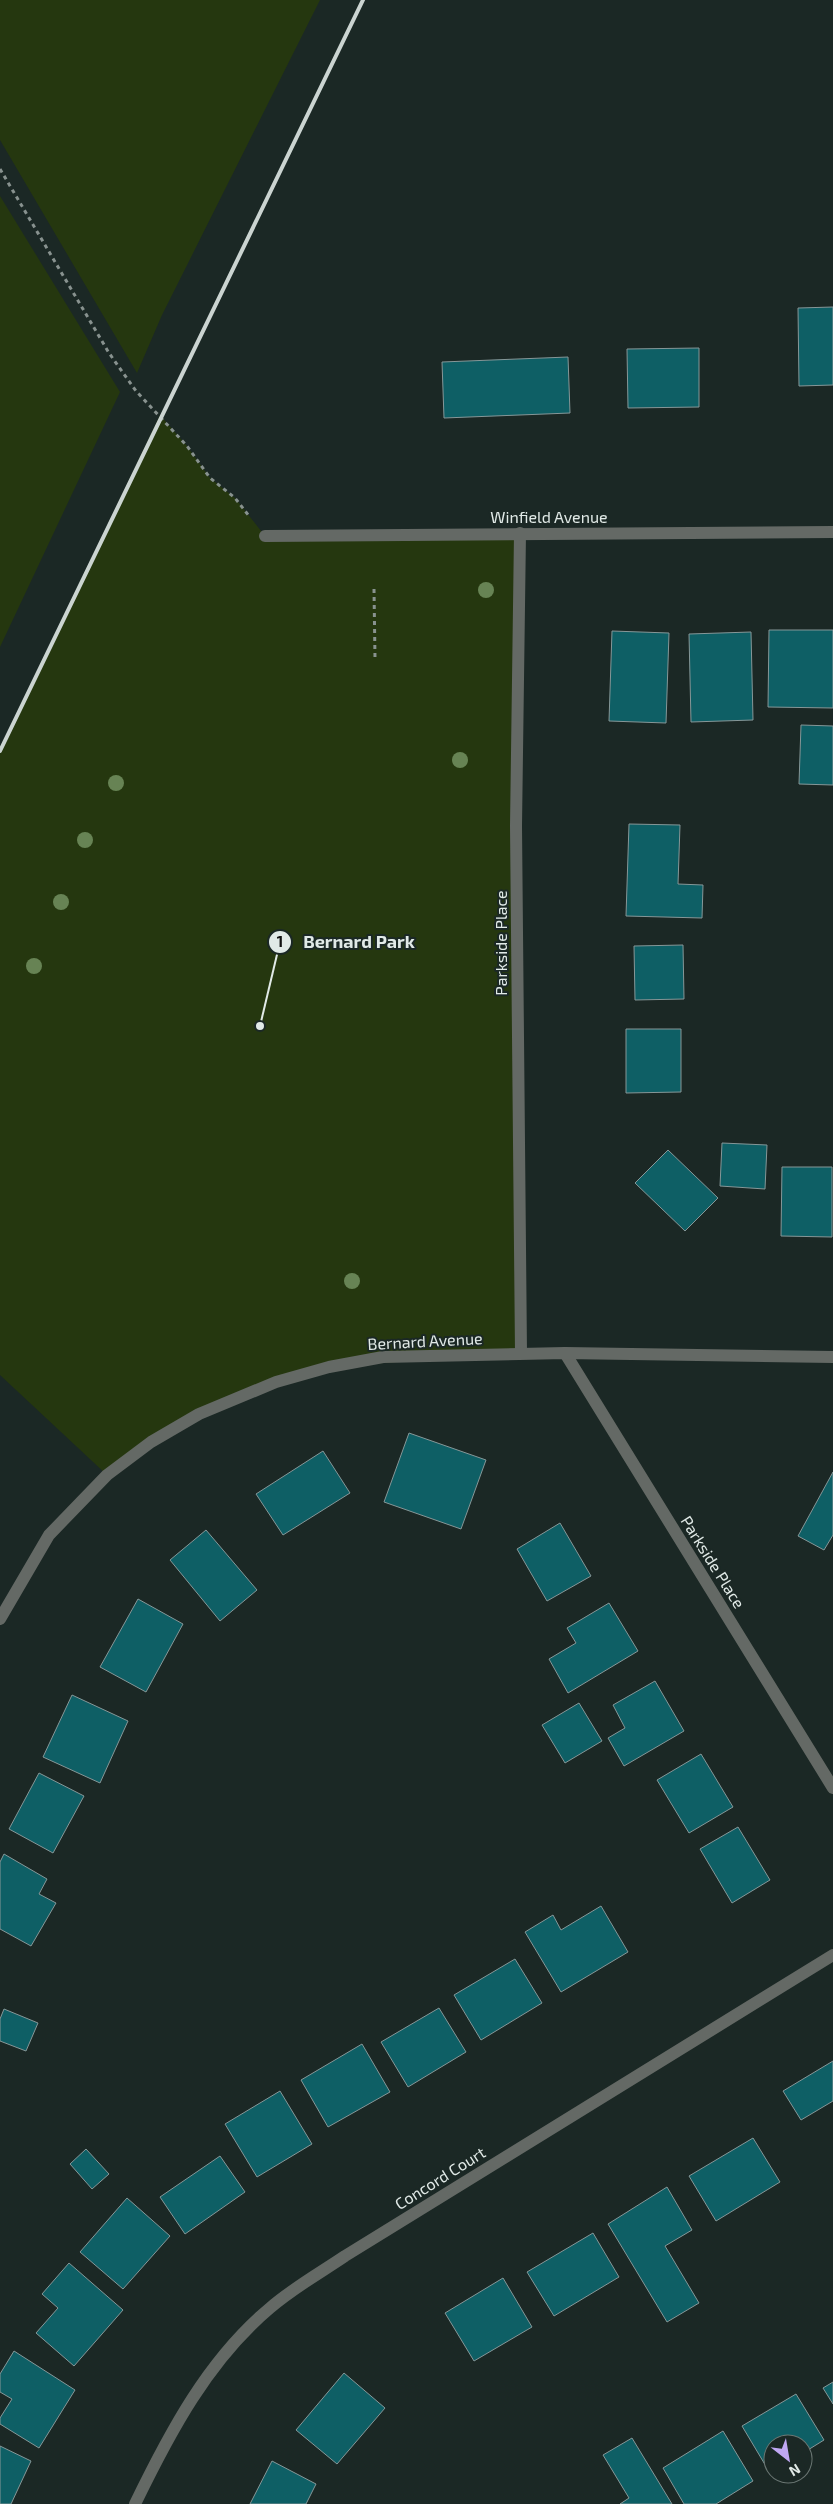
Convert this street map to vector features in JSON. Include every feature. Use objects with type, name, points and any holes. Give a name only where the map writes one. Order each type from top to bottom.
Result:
[{"type":"street","name":"Winfield Avenue","points":[[265,536],[833,532]]},
{"type":"street","name":"Parkside Place","points":[[520,533],[516,826],[521,1353]]},
{"type":"street","name":"Bernard Avenue","points":[[0,1619],[49,1535],[107,1475],[151,1442],[199,1414],[276,1382],[329,1367],[383,1357],[521,1353],[833,1357]]},
{"type":"street","name":"Parkside Place","points":[[565,1353],[833,1788]]},
{"type":"street","name":"Concord Court","points":[[135,2504],[158,2456],[192,2397],[229,2347],[270,2308],[345,2256],[833,1955]]},
{"type":"path","points":[[0,169],[109,353],[136,391],[187,446],[210,478],[235,498],[265,536]]},
{"type":"path","points":[[374,589],[375,658]]},
{"type":"green space","points":[[0,0],[320,0],[162,315],[137,373],[0,140]]},
{"type":"green space","points":[[0,196],[120,392],[0,647]]},
{"type":"green space","points":[[160,415],[187,446],[210,478],[235,498],[265,536],[520,533],[521,1353],[329,1367],[199,1414],[107,1475],[0,1375],[0,751]]},
{"type":"building","points":[[833,307],[833,385],[799,386],[798,308]]},
{"type":"building","points":[[699,348],[699,407],[628,408],[627,349]]},
{"type":"building","points":[[568,357],[570,413],[444,418],[442,362]]},
{"type":"building","points":[[769,630],[833,630],[833,708],[768,707]]},
{"type":"building","points":[[612,631],[669,633],[666,723],[609,721]]},
{"type":"building","points":[[751,632],[753,720],[691,722],[689,634]]},
{"type":"building","points":[[801,725],[833,726],[833,785],[799,784]]},
{"type":"building","points":[[629,824],[680,825],[678,884],[703,885],[702,918],[626,916]]},
{"type":"building","points":[[683,945],[684,999],[635,1000],[634,946]]},
{"type":"building","points":[[626,1029],[681,1029],[681,1092],[626,1093]]},
{"type":"building","points":[[722,1143],[767,1145],[765,1189],[720,1186]]},
{"type":"building","points":[[668,1150],[718,1198],[685,1231],[635,1183]]},
{"type":"building","points":[[782,1167],[832,1167],[832,1237],[781,1236]]},
{"type":"building","points":[[409,1433],[486,1460],[461,1529],[384,1502]]},
{"type":"building","points":[[323,1451],[350,1493],[283,1535],[256,1494]]},
{"type":"building","points":[[833,1472],[833,1535],[824,1550],[798,1536]]},
{"type":"building","points":[[560,1523],[591,1576],[547,1601],[517,1549]]},
{"type":"building","points":[[206,1530],[257,1590],[220,1621],[170,1560]]},
{"type":"building","points":[[138,1599],[183,1624],[146,1692],[100,1667]]},
{"type":"building","points":[[609,1603],[638,1651],[568,1693],[549,1659],[576,1643],[567,1628]]},
{"type":"building","points":[[655,1681],[684,1731],[624,1766],[608,1738],[625,1728],[613,1705]]},
{"type":"building","points":[[72,1695],[128,1721],[100,1783],[43,1757]]},
{"type":"building","points":[[579,1703],[602,1741],[565,1763],[542,1725]]},
{"type":"building","points":[[701,1754],[733,1807],[689,1833],[657,1780]]},
{"type":"building","points":[[39,1773],[84,1796],[53,1853],[9,1829]]},
{"type":"building","points":[[738,1827],[770,1880],[732,1903],[700,1849]]},
{"type":"building","points":[[4,1854],[47,1879],[39,1894],[56,1903],[31,1946],[0,1929],[0,1862]]},
{"type":"building","points":[[601,1906],[628,1952],[561,1992],[525,1932],[553,1915],[561,1930]]},
{"type":"building","points":[[515,1959],[542,2003],[481,2040],[454,1995]]},
{"type":"building","points":[[439,2008],[466,2052],[408,2087],[381,2042]]},
{"type":"building","points":[[4,2009],[38,2023],[26,2051],[0,2041],[0,2019]]},
{"type":"building","points":[[362,2044],[390,2092],[328,2127],[301,2080]]},
{"type":"building","points":[[833,2061],[833,2101],[801,2120],[783,2091]]},
{"type":"building","points":[[280,2091],[312,2144],[257,2177],[225,2124]]},
{"type":"building","points":[[753,2138],[780,2182],[716,2221],[689,2176]]},
{"type":"building","points":[[86,2149],[109,2174],[92,2189],[70,2164]]},
{"type":"building","points":[[220,2156],[245,2192],[185,2234],[160,2197]]},
{"type":"building","points":[[667,2187],[692,2230],[665,2246],[699,2303],[667,2322],[608,2224]]},
{"type":"building","points":[[127,2198],[170,2236],[123,2289],[80,2252]]},
{"type":"building","points":[[593,2233],[619,2277],[554,2316],[527,2272]]},
{"type":"building","points":[[69,2263],[123,2310],[74,2366],[36,2333],[58,2308],[42,2294]]},
{"type":"building","points":[[503,2278],[532,2327],[474,2361],[445,2313]]},
{"type":"building","points":[[14,2351],[75,2390],[39,2448],[0,2424],[0,2418],[12,2399],[0,2392],[0,2374]]},
{"type":"building","points":[[344,2373],[385,2408],[337,2464],[296,2430]]},
{"type":"building","points":[[833,2382],[833,2404],[823,2388]]},
{"type":"building","points":[[796,2394],[824,2440],[813,2447],[813,2434],[763,2434],[763,2461],[742,2426]]},
{"type":"building","points":[[723,2431],[753,2481],[716,2504],[684,2504],[663,2468]]},
{"type":"building","points":[[632,2438],[672,2504],[620,2504],[629,2498],[603,2455]]},
{"type":"building","points":[[0,2446],[31,2461],[11,2504],[0,2504]]},
{"type":"building","points":[[272,2461],[316,2484],[306,2504],[250,2504]]},
{"type":"railway","points":[[0,751],[363,0]]},
{"type":"place","name":"Bernard Park","points":[[260,1026]]}]
